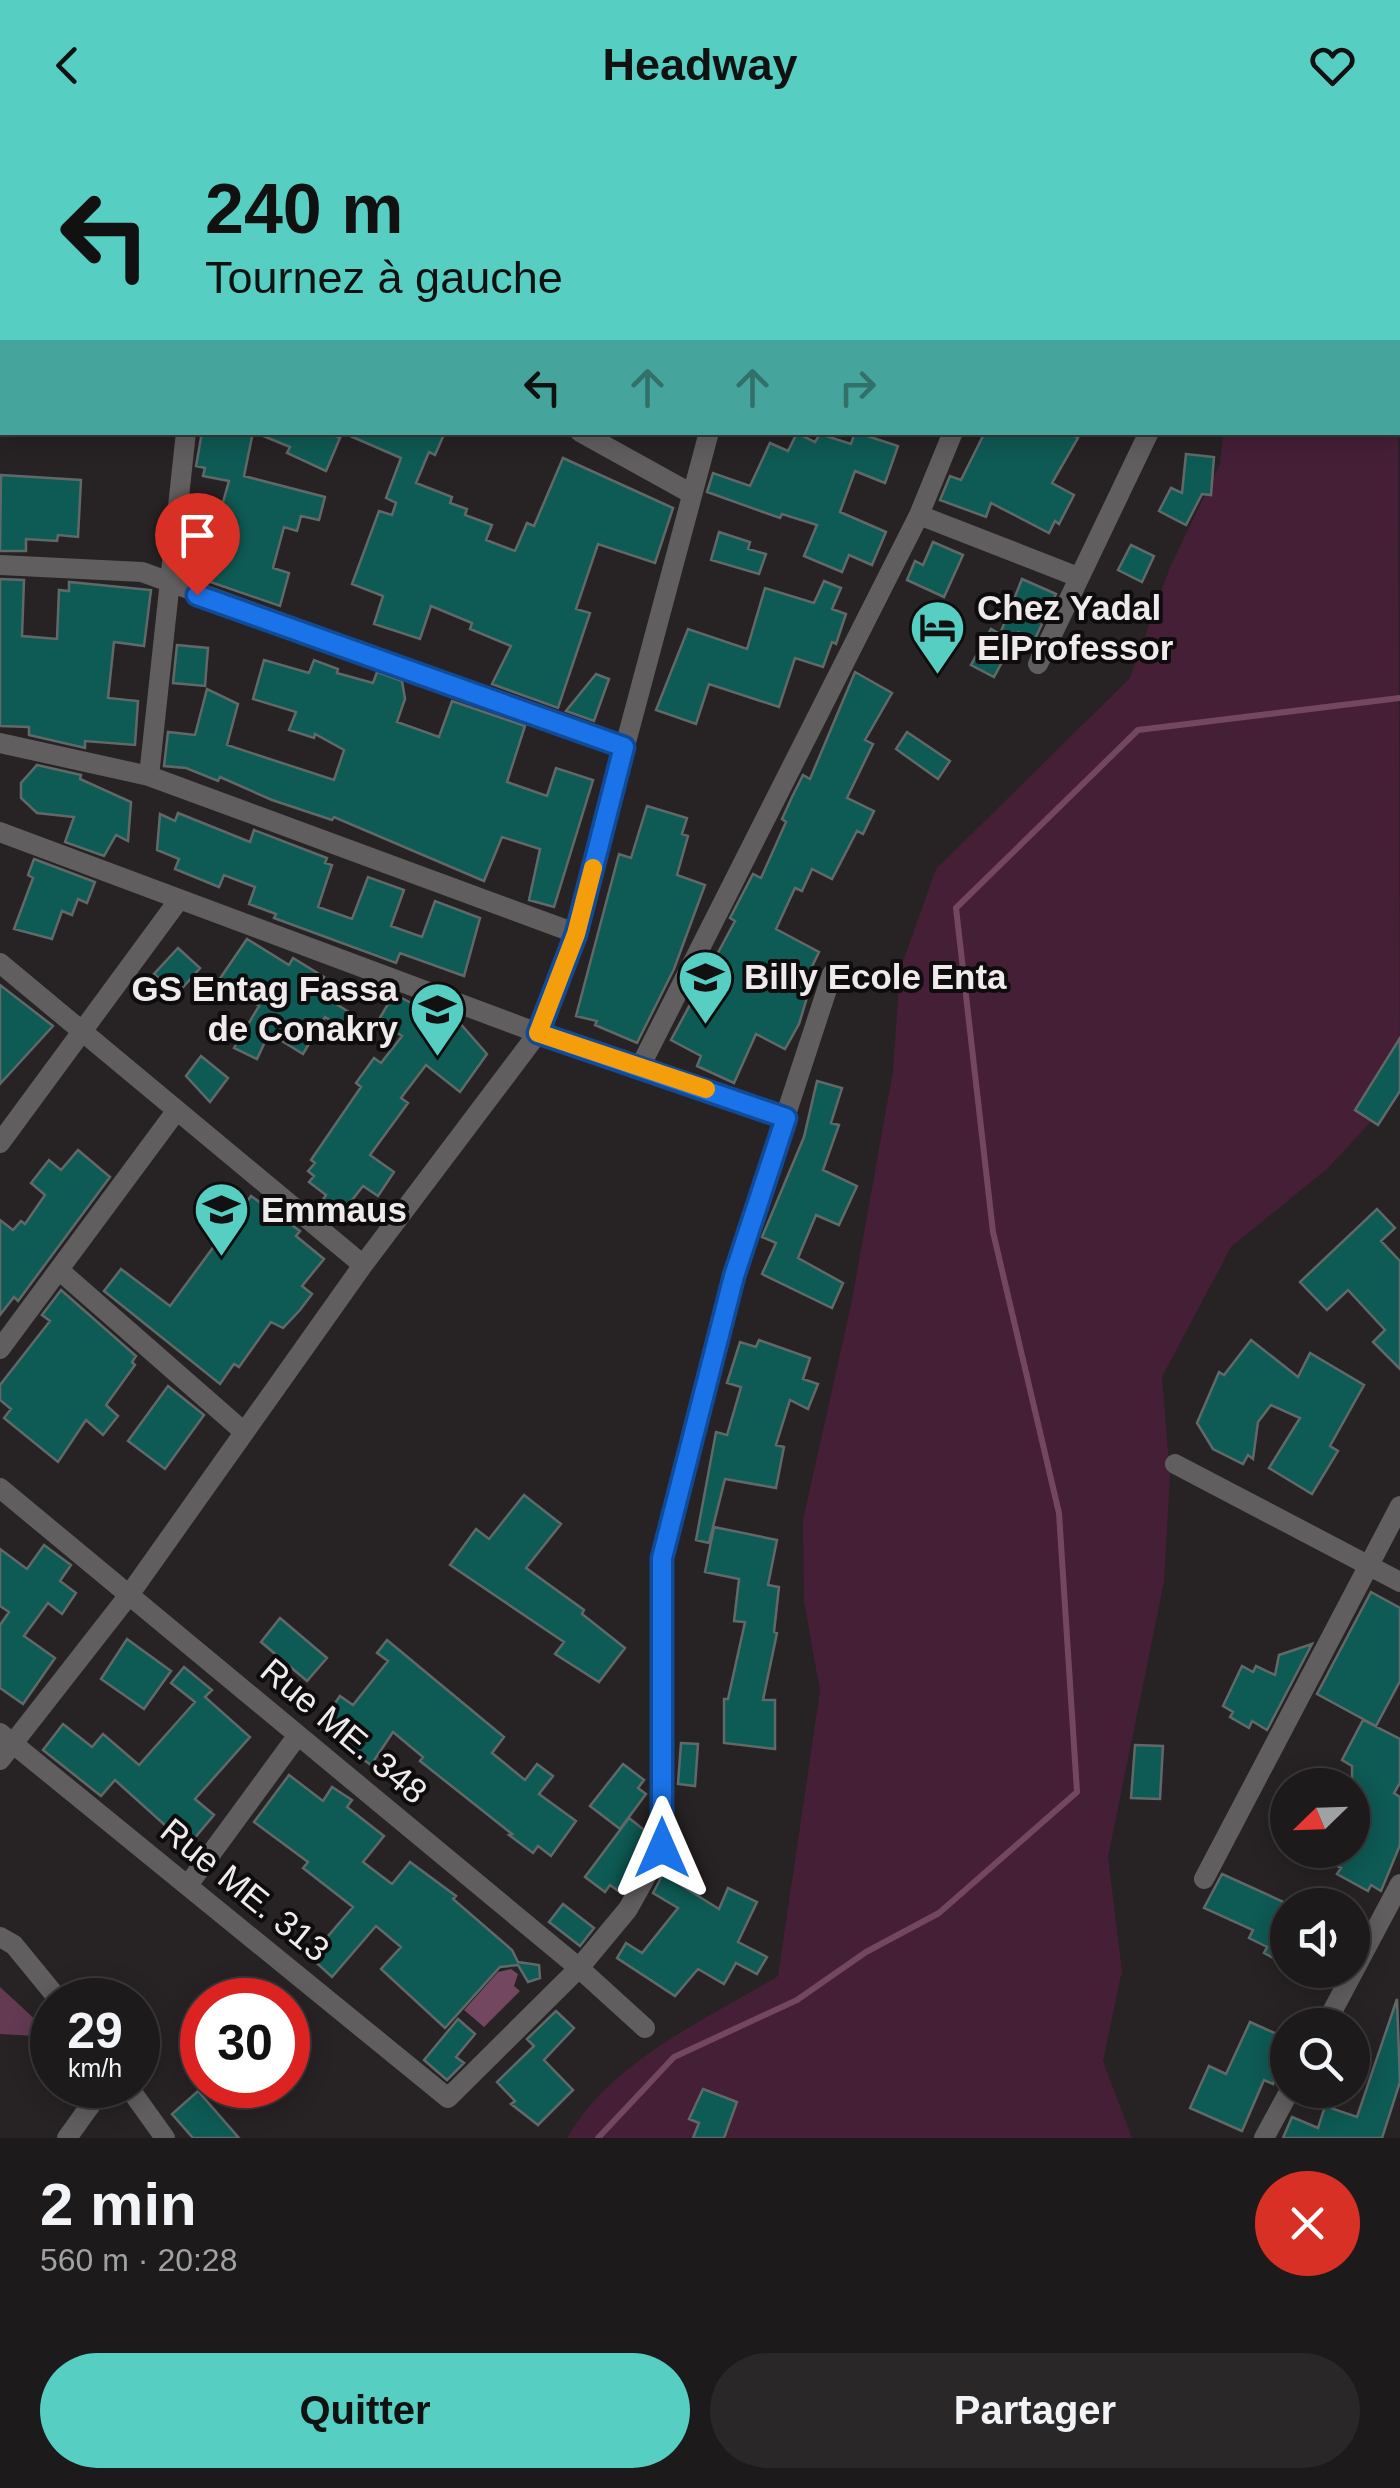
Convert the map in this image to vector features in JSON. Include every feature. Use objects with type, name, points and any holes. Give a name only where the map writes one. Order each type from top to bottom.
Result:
[{"type":"street","points":[[149,776],[186,435]]},
{"type":"street","points":[[585,435],[692,494]]},
{"type":"street","points":[[5,1746],[129,1594],[363,1264],[538,1033],[576,934],[708,435]]},
{"type":"street","points":[[642,1065],[920,514],[952,435]]},
{"type":"street","points":[[1038,664],[1149,435]]},
{"type":"street","points":[[920,514],[1078,577]]},
{"type":"street","points":[[0,565],[142,572],[624,747]]},
{"type":"street","points":[[0,744],[149,776],[576,934]]},
{"type":"street","points":[[0,832],[538,1033],[642,1065],[786,1118]]},
{"type":"street","points":[[0,1142],[178,901]]},
{"type":"street","points":[[0,963],[363,1264]]},
{"type":"street","points":[[579,1968],[628,1909],[662,1848],[662,1558],[734,1276],[832,974]]},
{"type":"street","points":[[0,1350],[177,1110]]},
{"type":"street","points":[[59,1270],[244,1432]]},
{"type":"street","points":[[1175,1464],[1400,1582]]},
{"type":"street","name":"Rue ME. 348","points":[[0,1488],[579,1968],[645,2028]]},
{"type":"street","points":[[1204,1878],[1400,1506]]},
{"type":"street","points":[[188,1885],[298,1735]]},
{"type":"street","name":"Rue ME. 313","points":[[5,1746],[188,1885],[448,2098],[579,1968]]},
{"type":"street","points":[[1334,2008],[1400,1884]]},
{"type":"street","points":[[0,1937],[14,1945],[40,1978]]},
{"type":"street","points":[[67,2138],[89,2108]]},
{"type":"street","points":[[143,2108],[165,2138]]},
{"type":"street","points":[[1264,2138],[1280,2108]]},
{"type":"shaded area","points":[[1223,435],[1398,435],[1400,1090],[1328,1168],[1231,1247],[1162,1377],[1170,1476],[1164,1582],[1108,1857],[1122,1971],[1103,2061],[1132,2138],[567,2138],[586,2110],[634,2064],[778,1976],[820,1691],[804,1601],[803,1520],[851,1305],[893,1071],[900,970],[936,869],[1130,678],[1170,567],[1220,464]]},
{"type":"shaded area","points":[[511,1969],[518,1974],[514,1986],[520,1991],[484,2027],[464,2010],[498,1972]]},
{"type":"shaded area","points":[[0,1987],[30,2015],[30,2036],[0,2034]]},
{"type":"building","points":[[201,435],[252,435],[244,476],[325,497],[319,520],[301,516],[297,531],[284,527],[273,568],[289,573],[280,606],[193,576],[207,528],[215,530],[229,481],[203,476],[205,468],[196,466]]},
{"type":"building","points":[[261,435],[340,438],[326,471],[287,453],[290,447]]},
{"type":"building","points":[[348,435],[444,435],[435,455],[429,452],[416,483],[452,497],[450,503],[467,509],[465,515],[492,525],[486,540],[515,551],[527,523],[534,526],[563,458],[673,508],[655,563],[598,544],[576,609],[590,613],[558,708],[492,684],[511,646],[470,629],[472,623],[431,606],[420,639],[374,624],[383,596],[352,584],[379,511],[392,515],[396,503],[386,498],[401,458]]},
{"type":"building","points":[[796,435],[815,442],[823,435],[851,444],[854,435],[864,435],[898,446],[885,483],[855,471],[840,512],[886,532],[872,565],[849,555],[842,572],[804,556],[817,525],[782,514],[780,518],[707,492],[713,473],[750,486],[770,443],[788,451]]},
{"type":"building","points":[[984,435],[1078,438],[1052,483],[1074,495],[1059,524],[1055,521],[1049,533],[991,503],[986,517],[940,500],[950,476],[961,480]]},
{"type":"building","points":[[1186,454],[1214,457],[1211,495],[1202,494],[1186,525],[1159,511],[1171,488],[1182,493]]},
{"type":"building","points":[[1,475],[81,480],[78,537],[58,535],[57,541],[26,539],[26,551],[0,551]]},
{"type":"building","points":[[719,532],[750,542],[748,549],[766,554],[759,574],[711,560]]},
{"type":"building","points":[[933,542],[963,555],[944,597],[907,580],[915,561],[923,565]]},
{"type":"building","points":[[1131,545],[1154,556],[1142,582],[1118,570]]},
{"type":"building","points":[[0,579],[24,580],[22,636],[57,639],[59,590],[69,591],[69,582],[151,590],[144,646],[114,642],[108,698],[138,701],[135,745],[85,741],[85,748],[29,735],[29,727],[0,726]]},
{"type":"building","points":[[1022,579],[1056,594],[1035,639],[1018,632],[994,677],[971,665],[991,629],[1000,634]]},
{"type":"building","points":[[824,581],[841,588],[832,609],[846,614],[836,644],[832,642],[823,667],[795,658],[779,707],[709,684],[696,724],[656,710],[688,629],[747,649],[765,588],[814,603]]},
{"type":"building","points":[[177,645],[208,648],[205,686],[173,683]]},
{"type":"building","points":[[264,660],[309,673],[314,660],[338,669],[337,673],[373,683],[377,672],[402,681],[405,699],[397,722],[439,737],[452,701],[525,726],[507,782],[547,796],[556,768],[593,780],[554,907],[529,900],[540,849],[502,837],[484,881],[334,817],[332,820],[272,800],[220,777],[218,781],[186,768],[164,766],[168,732],[195,735],[207,689],[238,704],[227,745],[334,780],[344,750],[315,734],[314,738],[289,730],[296,712],[253,699]]},
{"type":"building","points":[[855,672],[892,693],[865,740],[873,744],[847,798],[874,811],[863,834],[857,831],[832,879],[812,869],[802,891],[795,888],[776,929],[819,952],[806,979],[812,981],[799,1024],[785,1049],[756,1034],[734,1083],[697,1066],[701,1056],[671,1040],[735,921],[730,918],[753,874],[761,878],[786,822],[782,819],[792,797],[803,775],[810,779]]},
{"type":"building","points":[[596,674],[609,679],[594,721],[566,711]]},
{"type":"building","points":[[907,732],[950,761],[938,779],[896,749]]},
{"type":"building","points":[[37,765],[81,775],[80,779],[131,802],[128,841],[116,835],[104,856],[65,842],[74,817],[37,813],[21,798],[21,783]]},
{"type":"building","points":[[647,806],[687,818],[682,834],[688,836],[677,875],[705,885],[674,969],[637,1043],[595,1025],[597,1021],[576,1016],[619,854],[631,858]]},
{"type":"building","points":[[178,813],[250,842],[254,830],[327,858],[325,863],[332,865],[318,907],[352,919],[368,877],[404,890],[391,926],[422,937],[435,901],[480,918],[464,976],[400,953],[396,963],[274,918],[276,914],[249,904],[255,887],[224,875],[219,887],[175,869],[179,859],[157,850],[160,814],[175,821]]},
{"type":"building","points":[[34,859],[95,882],[87,903],[78,899],[72,915],[62,911],[52,939],[14,929],[33,878],[28,875]]},
{"type":"building","points":[[247,939],[289,965],[293,958],[324,977],[316,991],[352,1014],[342,1028],[325,1017],[303,1054],[269,1033],[257,1059],[234,1048],[259,1006],[219,980]]},
{"type":"building","points":[[178,948],[200,968],[177,994],[154,974]]},
{"type":"building","points":[[0,985],[53,1026],[0,1084]]},
{"type":"building","points":[[394,994],[440,1018],[442,1014],[458,1021],[487,1054],[460,1092],[426,1065],[401,1098],[408,1103],[370,1155],[394,1172],[378,1196],[363,1186],[338,1218],[320,1204],[326,1195],[309,1182],[314,1176],[308,1171],[315,1163],[311,1160],[361,1087],[356,1083],[374,1058],[381,1063],[402,1036],[378,1021]]},
{"type":"building","points":[[1400,1038],[1400,1091],[1378,1125],[1355,1110]]},
{"type":"building","points":[[201,1056],[228,1078],[210,1102],[186,1076]]},
{"type":"building","points":[[817,1081],[842,1088],[831,1123],[839,1125],[823,1170],[857,1186],[839,1225],[816,1215],[798,1258],[843,1283],[832,1308],[762,1274],[776,1243],[762,1237],[804,1137]]},
{"type":"building","points":[[78,1150],[110,1177],[18,1301],[14,1297],[0,1315],[0,1220],[13,1230],[21,1221],[25,1224],[45,1195],[31,1183],[49,1160],[61,1170]]},
{"type":"building","points":[[251,1196],[300,1231],[296,1236],[324,1259],[302,1286],[312,1294],[300,1310],[283,1328],[271,1322],[239,1367],[234,1364],[220,1384],[104,1291],[121,1269],[170,1306]]},
{"type":"building","points":[[1377,1209],[1395,1228],[1381,1241],[1400,1261],[1400,1369],[1373,1342],[1385,1330],[1348,1290],[1327,1310],[1300,1282]]},
{"type":"building","points":[[61,1290],[136,1356],[132,1362],[135,1365],[106,1405],[118,1416],[103,1435],[86,1420],[58,1462],[4,1418],[11,1409],[0,1400],[0,1385],[50,1321],[42,1315]]},
{"type":"building","points":[[759,1340],[810,1358],[803,1379],[818,1384],[808,1409],[790,1400],[776,1445],[784,1447],[776,1488],[725,1479],[709,1543],[696,1540],[716,1432],[727,1435],[741,1387],[727,1383],[740,1342],[756,1347]]},
{"type":"building","points":[[1251,1340],[1298,1377],[1310,1353],[1364,1385],[1330,1446],[1338,1451],[1312,1494],[1269,1468],[1300,1418],[1271,1405],[1258,1422],[1253,1459],[1248,1455],[1243,1464],[1213,1449],[1197,1423],[1219,1372],[1224,1375]]},
{"type":"building","points":[[168,1386],[204,1415],[165,1469],[128,1441]]},
{"type":"building","points":[[524,1495],[561,1524],[526,1568],[584,1610],[582,1614],[625,1648],[599,1682],[555,1654],[564,1642],[450,1565],[476,1529],[489,1539]]},
{"type":"building","points":[[714,1527],[777,1540],[768,1585],[779,1587],[774,1632],[777,1633],[763,1700],[775,1700],[775,1749],[724,1743],[724,1699],[728,1699],[745,1622],[734,1621],[739,1579],[705,1572]]},
{"type":"building","points":[[44,1545],[71,1565],[60,1581],[76,1593],[62,1614],[48,1603],[24,1636],[55,1658],[23,1704],[0,1688],[0,1625],[9,1612],[0,1606],[0,1549],[27,1569]]},
{"type":"building","points":[[1371,1592],[1400,1608],[1400,1681],[1376,1726],[1317,1694]]},
{"type":"building","points":[[280,1618],[327,1658],[307,1681],[261,1642]]},
{"type":"building","points":[[127,1639],[171,1671],[144,1709],[101,1679]]},
{"type":"building","points":[[387,1640],[504,1737],[492,1753],[525,1780],[537,1764],[553,1776],[539,1794],[576,1821],[551,1856],[538,1846],[533,1853],[509,1835],[512,1834],[420,1761],[423,1757],[393,1732],[371,1765],[318,1727],[340,1696],[353,1705],[388,1661],[377,1653]]},
{"type":"building","points":[[1312,1644],[1267,1730],[1252,1721],[1249,1728],[1230,1717],[1233,1712],[1223,1706],[1242,1666],[1253,1672],[1256,1666],[1275,1675],[1279,1655]]},
{"type":"building","points":[[184,1667],[212,1690],[205,1697],[250,1737],[195,1799],[214,1815],[188,1846],[115,1780],[101,1796],[43,1750],[63,1724],[92,1747],[103,1734],[139,1765],[195,1702],[171,1683]]},
{"type":"building","points":[[1363,1720],[1400,1739],[1400,1783],[1394,1793],[1400,1797],[1400,1845],[1381,1891],[1371,1885],[1363,1888],[1337,1874],[1341,1868],[1370,1868],[1370,1768],[1352,1768],[1342,1760]]},
{"type":"building","points":[[681,1743],[698,1744],[695,1786],[678,1784]]},
{"type":"building","points":[[1135,1745],[1163,1746],[1160,1799],[1131,1798]]},
{"type":"building","points":[[623,1764],[644,1780],[638,1788],[646,1794],[620,1829],[590,1806]]},
{"type":"building","points":[[289,1775],[323,1801],[332,1787],[352,1800],[347,1807],[384,1836],[363,1862],[392,1884],[410,1862],[456,1896],[453,1899],[512,1950],[518,1962],[539,1965],[540,1978],[528,1982],[518,1965],[500,1967],[445,2028],[381,1969],[401,1947],[376,1926],[332,1977],[310,1957],[353,1907],[303,1868],[308,1862],[254,1822]]},
{"type":"building","points":[[629,1818],[648,1833],[648,1844],[621,1893],[610,1885],[605,1892],[585,1877]]},
{"type":"building","points":[[663,1874],[719,1909],[728,1888],[757,1902],[738,1942],[767,1957],[757,1974],[736,1963],[724,1984],[698,1969],[675,1996],[617,1958],[626,1943],[642,1953],[678,1908],[653,1893]]},
{"type":"building","points":[[1222,1874],[1270,1896],[1270,1956],[1264,1953],[1267,1947],[1249,1938],[1253,1930],[1204,1908]]},
{"type":"building","points":[[563,1904],[594,1928],[580,1946],[549,1922]]},
{"type":"building","points":[[1397,1999],[1400,2082],[1382,2138],[1283,2138],[1292,2117],[1318,2128],[1324,2108],[1357,2117],[1360,2108],[1370,2108],[1370,2079]]},
{"type":"building","points":[[556,2011],[574,2028],[544,2060],[573,2090],[538,2125],[511,2104],[515,2101],[497,2082],[534,2046],[527,2039]]},
{"type":"building","points":[[458,2019],[475,2034],[456,2057],[464,2063],[447,2080],[424,2060]]},
{"type":"building","points":[[1250,2022],[1270,2031],[1270,2083],[1264,2080],[1242,2131],[1190,2108],[1209,2066],[1226,2074]]},
{"type":"building","points":[[703,2089],[737,2102],[724,2138],[693,2138],[699,2123],[689,2119]]},
{"type":"building","points":[[180,2107],[213,2108],[239,2138],[193,2138],[172,2114]]},
{"type":"waterway","points":[[598,2138],[674,2057],[797,2000],[866,1952],[939,1913],[1077,1792],[1059,1513],[993,1232],[956,908],[1138,730],[1400,698]]},
{"type":"slow traffic","points":[[593,868],[576,934],[538,1033],[706,1089]]},
{"type":"place","name":"Chez Yadal ElProfessor","points":[[938,677]]},
{"type":"place","name":"Billy Ecole Enta","points":[[705,1026]]},
{"type":"place","name":"GS Entag Fassa de Conakry","points":[[437,1058]]},
{"type":"place","name":"Emmaus","points":[[222,1259]]},
{"type":"route","points":[[197,595],[624,747],[576,934],[538,1033],[642,1065],[786,1118],[734,1276],[662,1558],[662,1848]]}]
